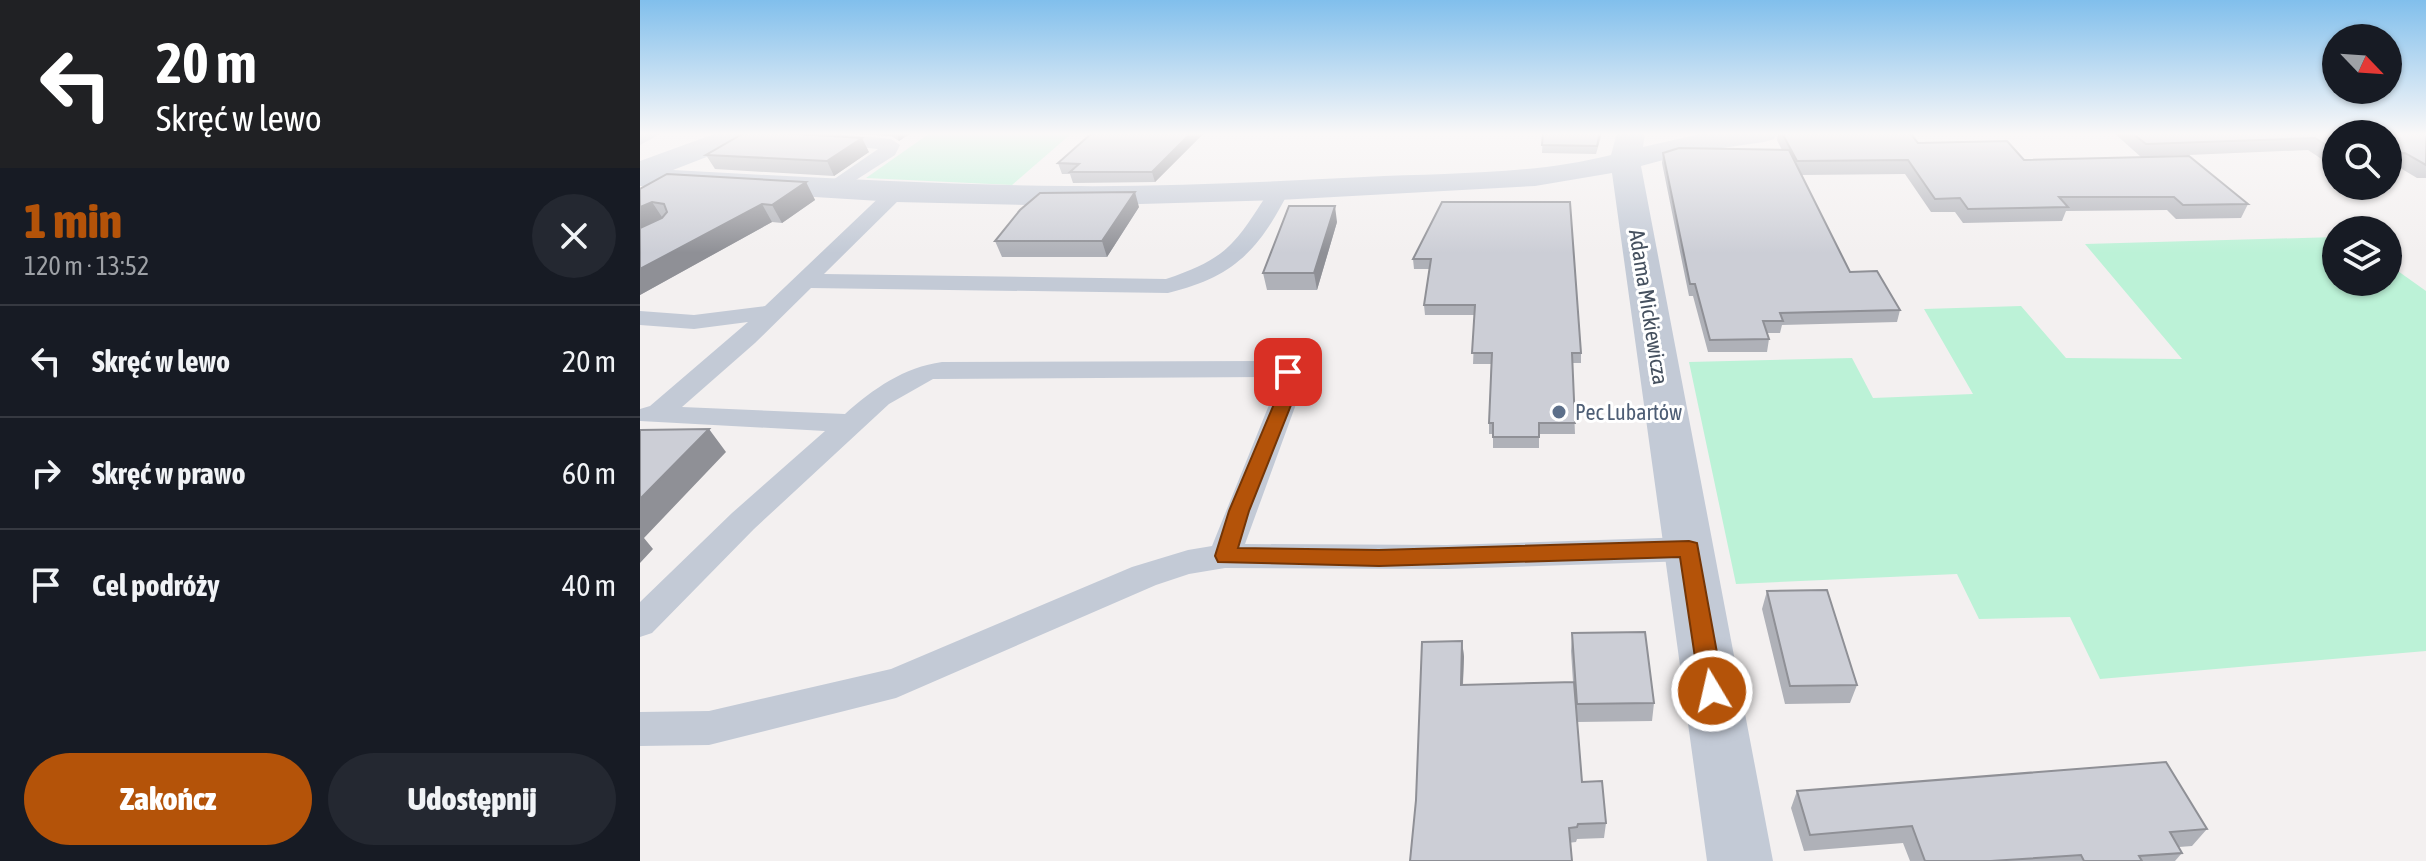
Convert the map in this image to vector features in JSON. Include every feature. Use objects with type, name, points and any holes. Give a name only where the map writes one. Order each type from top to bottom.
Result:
[{"type":"street","points":[[640,174],[896,192],[1070,196],[1279,191],[1564,173]]},
{"type":"street","name":"Adama Mickiewicza","points":[[1632,173],[1740,861]]},
{"type":"lane","points":[[834,188],[856,173]]},
{"type":"lane","points":[[806,281],[1168,286],[1201,276],[1241,253],[1263,224],[1279,191]]},
{"type":"lane","points":[[649,415],[774,312],[896,192]]},
{"type":"lane","points":[[640,318],[694,322],[774,312]]},
{"type":"lane","points":[[640,623],[743,521],[851,423],[898,385],[926,372],[942,370],[1265,369],[1288,372],[1290,385],[1239,511],[1225,556]]},
{"type":"lane","points":[[649,415],[851,423]]},
{"type":"lane","points":[[640,729],[709,728],[896,683],[1072,610],[1144,576],[1188,562],[1225,556],[1419,557],[1689,549]]},
{"type":"green space","points":[[873,173],[1026,173],[1012,185],[866,178]]},
{"type":"green space","points":[[2322,237],[2322,296],[2402,296],[2402,274],[2426,291],[2426,651],[2100,679],[2070,617],[1979,619],[1957,574],[1736,584],[1689,362],[1852,358],[1873,398],[1973,394],[1924,309],[2021,306],[2066,358],[2182,359],[2085,244]]},
{"type":"building","points":[[1667,173],[1801,173],[1850,272],[1877,271],[1900,310],[1780,313],[1783,321],[1763,321],[1769,339],[1710,340],[1695,284],[1690,284]]},
{"type":"building","points":[[1917,173],[2210,173],[2248,204],[2183,205],[2174,197],[2059,197],[2068,207],[1968,209],[1960,198],[1935,199]]},
{"type":"building","points":[[667,174],[806,182],[772,205],[762,204],[640,269],[640,228],[662,218],[667,212],[664,204],[652,202],[640,207],[640,189]]},
{"type":"building","points":[[1135,192],[1102,241],[995,241],[1020,210],[1040,193]]},
{"type":"building","points":[[1442,202],[1570,202],[1581,353],[1572,353],[1575,423],[1539,423],[1539,437],[1493,437],[1493,423],[1489,423],[1492,353],[1472,353],[1475,305],[1424,305],[1431,259],[1413,259]]},
{"type":"building","points":[[1289,206],[1335,206],[1314,273],[1263,273]]},
{"type":"building","points":[[709,429],[640,499],[640,430]]},
{"type":"building","points":[[1827,590],[1857,685],[1790,686],[1767,591]]},
{"type":"building","points":[[1645,632],[1654,703],[1577,704],[1572,633]]},
{"type":"building","points":[[1462,641],[1461,685],[1574,682],[1582,782],[1602,781],[1606,823],[1578,824],[1569,828],[1572,861],[1410,861],[1416,800],[1422,642]]},
{"type":"building","points":[[2166,762],[2207,829],[2170,832],[2182,853],[2139,856],[2142,861],[2084,861],[2081,855],[1991,861],[1925,861],[1912,826],[1810,835],[1797,791]]},
{"type":"place","name":"Pec Lubartów","points":[[1559,412]]},
{"type":"route","points":[[1288,372],[1290,385],[1255,480],[1239,511],[1225,556],[1379,558],[1689,549],[1712,691]]}]
